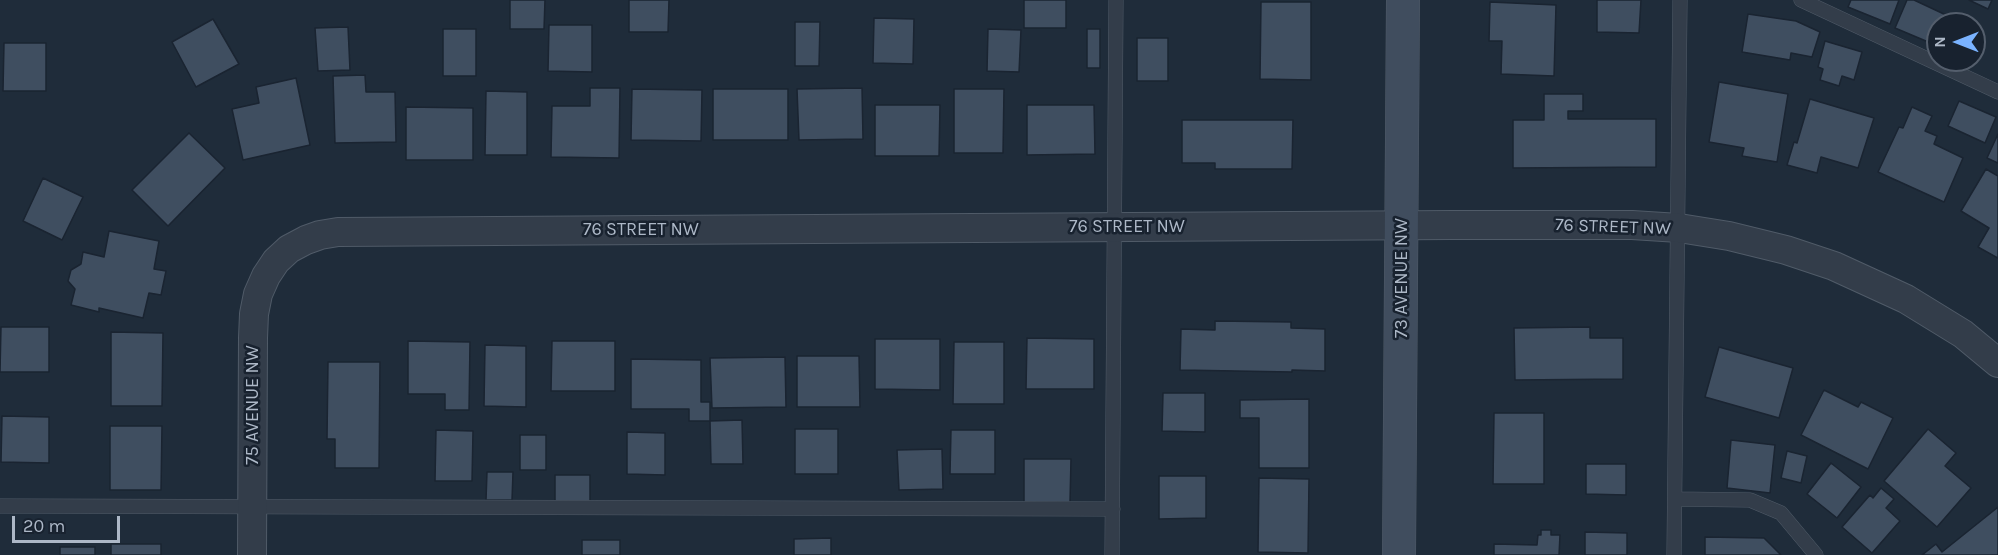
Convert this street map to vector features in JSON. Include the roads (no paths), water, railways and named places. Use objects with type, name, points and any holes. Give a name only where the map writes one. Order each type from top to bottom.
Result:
[{"type":"street","name":"73 AVENUE NW","points":[[1400,555],[1403,0]]},
{"type":"street","name":"76 STREET NW","points":[[276,261],[289,249],[306,240],[338,232],[1632,225],[1679,228],[1729,236],[1786,250],[1834,266],[1905,299],[1964,334],[1998,363]]},
{"type":"street","name":"75 AVENUE NW","points":[[252,555],[254,314],[258,294],[276,261]]},
{"type":"lane","points":[[1112,555],[1116,0]]},
{"type":"lane","points":[[1674,555],[1680,0]]},
{"type":"lane","points":[[1801,0],[1998,92]]},
{"type":"lane","points":[[1675,499],[1750,500],[1781,513],[1816,555]]},
{"type":"lane","points":[[0,506],[1113,509]]}]
